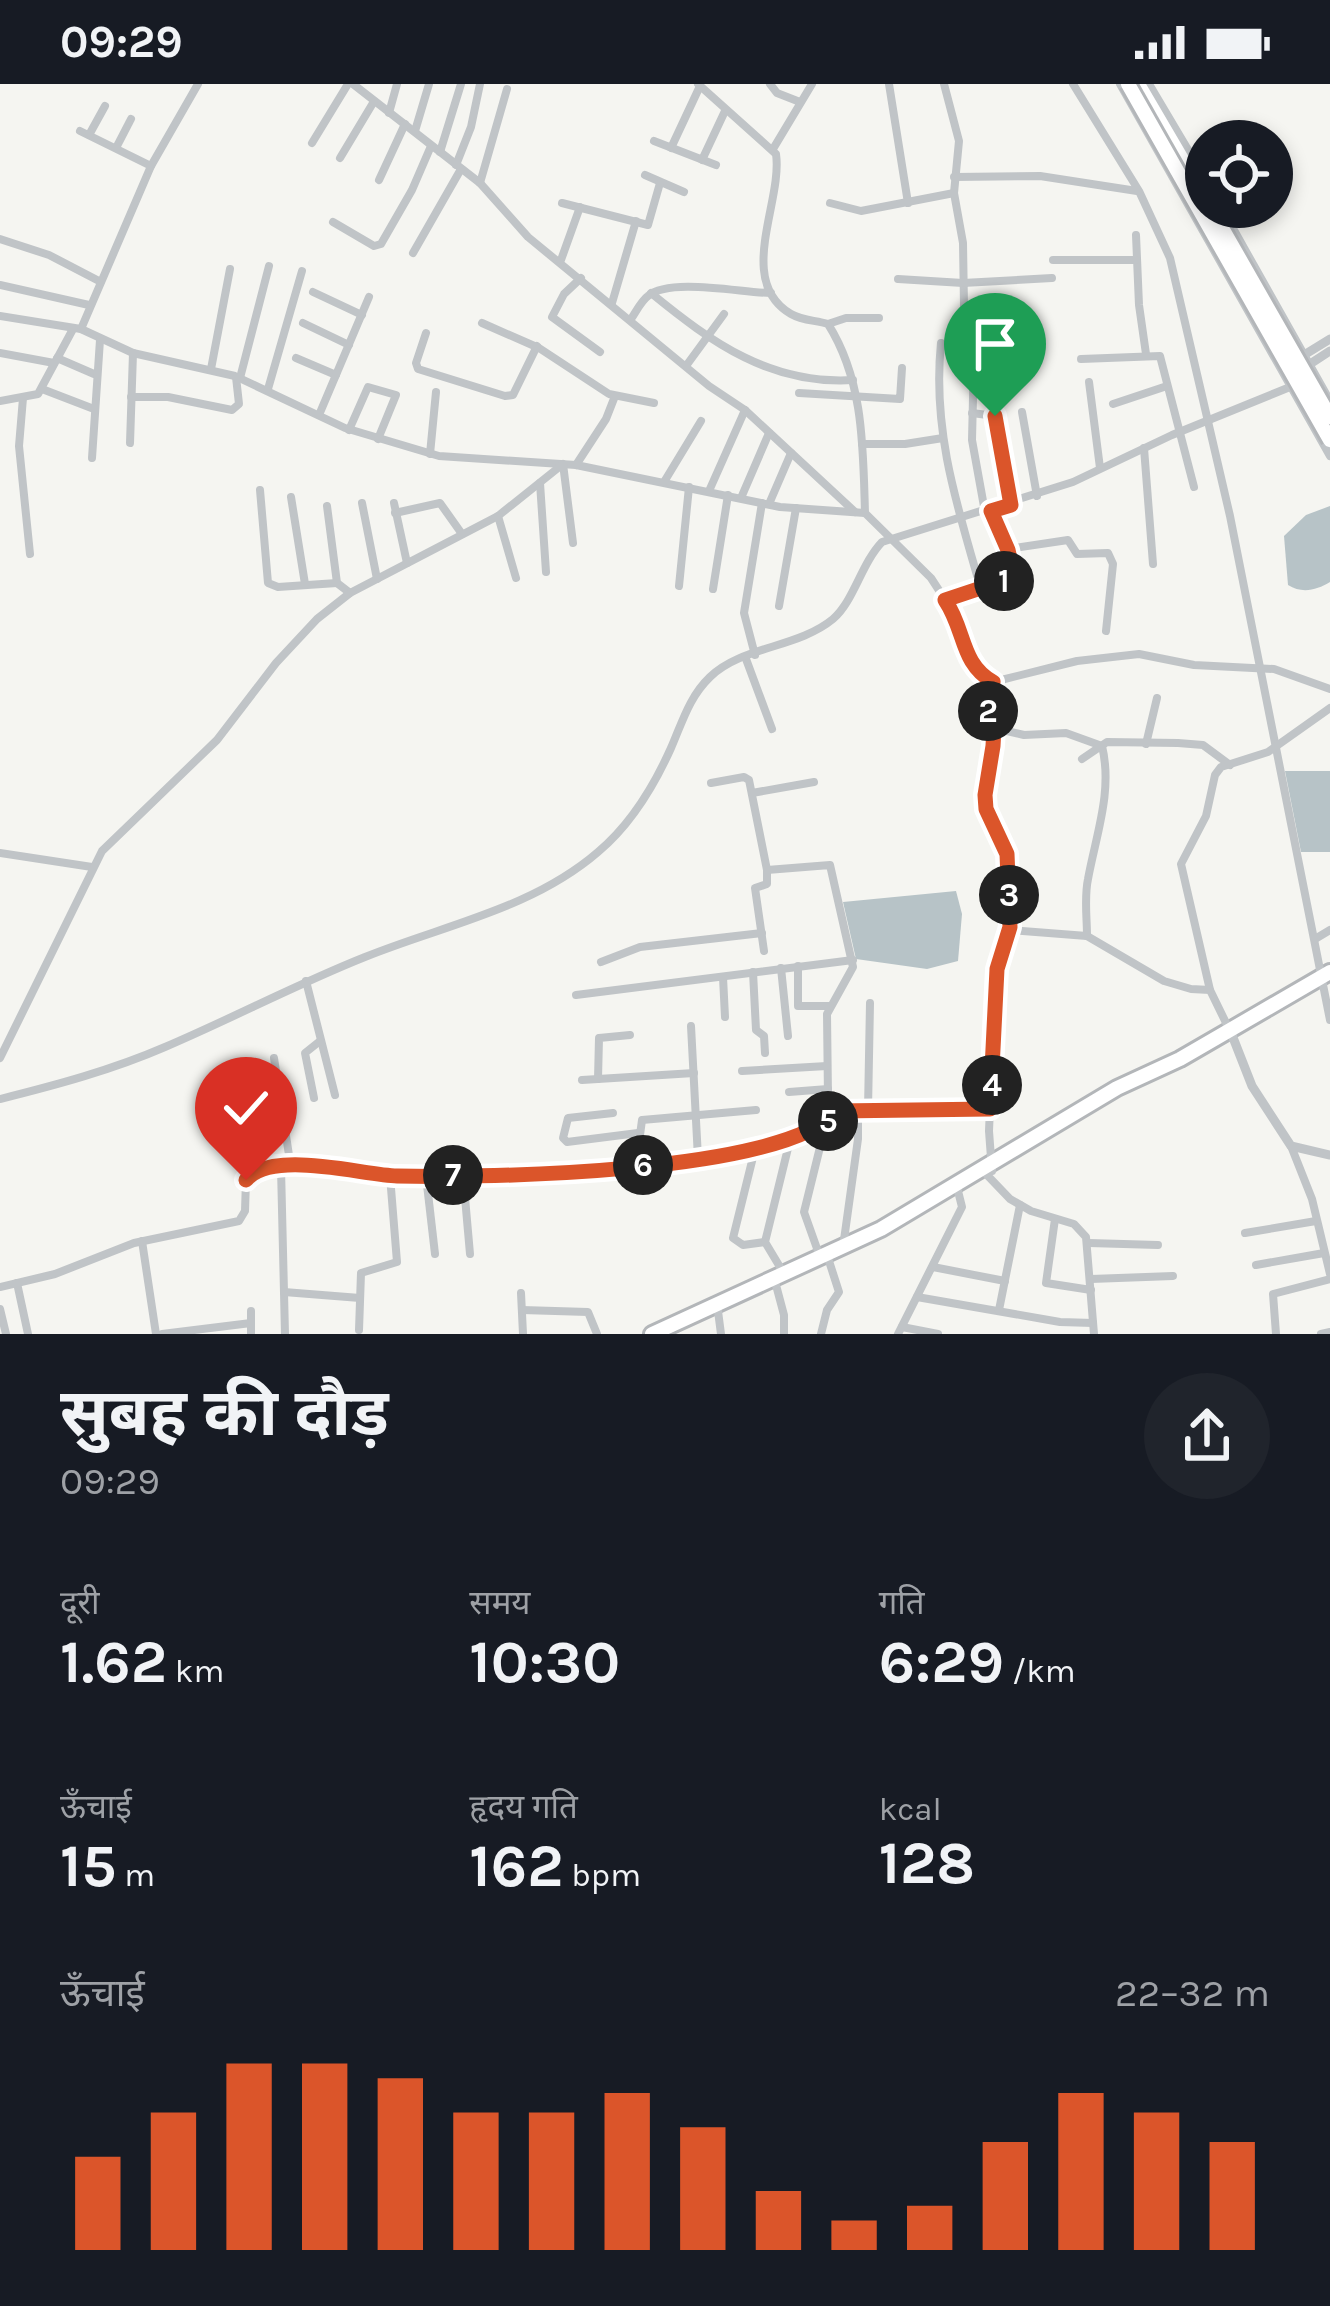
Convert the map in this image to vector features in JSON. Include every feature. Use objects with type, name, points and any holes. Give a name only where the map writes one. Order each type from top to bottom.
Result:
[{"type":"highway","points":[[1124,84],[1330,440]]},
{"type":"highway","points":[[1138,84],[1185,164]]},
{"type":"highway","points":[[1222,228],[1330,417]]},
{"type":"highway","points":[[825,1260],[1327,978]]},
{"type":"highway","points":[[652,1334],[825,1260],[958,1192],[990,1170]]},
{"type":"highway","points":[[668,1334],[780,1280]]},
{"type":"street","points":[[0,400],[36,396],[42,389],[77,329],[151,166],[198,84]]},
{"type":"street","points":[[312,142],[350,84],[415,131],[480,183],[528,237],[745,410],[895,538],[957,618],[971,666],[993,682]]},
{"type":"street","points":[[340,158],[371,101],[372,84]]},
{"type":"street","points":[[389,113],[398,84]]},
{"type":"street","points":[[415,131],[429,84]]},
{"type":"street","points":[[333,222],[374,246],[382,244],[435,149],[461,84]]},
{"type":"street","points":[[413,253],[459,167],[480,84]]},
{"type":"street","points":[[770,84],[777,93],[800,102]]},
{"type":"street","points":[[812,84],[773,149],[778,186],[764,249],[771,293],[795,317],[828,324],[846,318],[879,318]]},
{"type":"street","points":[[889,84],[908,203]]},
{"type":"street","points":[[944,84],[959,141],[954,193],[963,243],[964,307]]},
{"type":"street","points":[[1073,84],[1138,191],[1170,258],[1260,668],[1268,752],[1281,769],[1327,978],[1330,1020]]},
{"type":"street","points":[[1124,84],[1330,456]]},
{"type":"street","points":[[1149,84],[1185,145]]},
{"type":"street","points":[[671,148],[699,85],[773,149]]},
{"type":"street","points":[[480,183],[507,89]]},
{"type":"street","points":[[105,106],[84,133],[151,166]]},
{"type":"street","points":[[702,160],[725,111]]},
{"type":"street","points":[[116,148],[131,119]]},
{"type":"street","points":[[379,180],[406,124]]},
{"type":"street","points":[[654,141],[716,166]]},
{"type":"street","points":[[645,175],[684,192]]},
{"type":"street","points":[[955,177],[1040,176],[1138,191]]},
{"type":"street","points":[[562,202],[650,224],[660,183]]},
{"type":"street","points":[[830,202],[857,211],[954,193]]},
{"type":"street","points":[[561,260],[580,207]]},
{"type":"street","points":[[612,303],[635,221]]},
{"type":"street","points":[[1234,228],[1330,401]]},
{"type":"street","points":[[1136,235],[1146,354]]},
{"type":"street","points":[[0,239],[49,255],[99,281]]},
{"type":"street","points":[[1053,260],[1135,260]]},
{"type":"street","points":[[131,397],[168,397],[232,410],[239,404],[238,377],[269,266]]},
{"type":"street","points":[[212,369],[230,269]]},
{"type":"street","points":[[268,389],[302,271]]},
{"type":"street","points":[[581,278],[564,294],[552,317],[600,352]]},
{"type":"street","points":[[898,279],[963,283],[1052,278]]},
{"type":"street","points":[[0,285],[89,304]]},
{"type":"street","points":[[631,319],[651,293],[715,288],[771,293]]},
{"type":"street","points":[[313,292],[362,315]]},
{"type":"street","points":[[651,293],[732,355],[799,379],[853,380]]},
{"type":"street","points":[[320,415],[369,297]]},
{"type":"street","points":[[686,366],[724,314]]},
{"type":"street","points":[[0,316],[77,329],[133,353],[238,377],[350,430],[430,454],[576,465],[766,503],[861,513]]},
{"type":"street","points":[[303,323],[349,345]]},
{"type":"street","points":[[482,323],[537,346],[582,380],[615,396],[654,403]]},
{"type":"street","points":[[828,324],[853,380],[862,444],[861,513]]},
{"type":"street","points":[[426,333],[418,369],[505,396],[513,395],[537,346]]},
{"type":"street","points":[[0,1099],[90,1076],[164,1048],[306,981],[525,898],[596,854],[652,785],[685,712],[708,679],[832,620],[870,554],[882,542],[1037,496],[1290,387],[1307,359],[1330,339]]},
{"type":"street","points":[[92,458],[100,340]]},
{"type":"street","points":[[941,343],[938,378],[943,438],[958,520],[981,589]]},
{"type":"street","points":[[1307,359],[1330,351]]},
{"type":"street","points":[[0,353],[56,360],[95,375]]},
{"type":"street","points":[[130,443],[133,353]]},
{"type":"street","points":[[945,600],[1014,577],[1008,550],[988,511],[972,440],[974,356]]},
{"type":"street","points":[[1081,359],[1160,356],[1194,487]]},
{"type":"street","points":[[296,358],[336,375]]},
{"type":"street","points":[[799,393],[900,398],[902,368]]},
{"type":"street","points":[[1089,382],[1100,468]]},
{"type":"street","points":[[350,430],[368,387],[374,385],[396,395],[378,439]]},
{"type":"street","points":[[1113,404],[1167,386]]},
{"type":"street","points":[[42,389],[94,409]]},
{"type":"street","points":[[430,454],[436,392]]},
{"type":"street","points":[[576,465],[615,396]]},
{"type":"street","points":[[23,398],[19,446],[30,554]]},
{"type":"street","points":[[709,490],[745,410]]},
{"type":"street","points":[[1022,412],[1037,496]]},
{"type":"street","points":[[972,413],[995,416],[1011,505]]},
{"type":"street","points":[[664,482],[701,421]]},
{"type":"street","points":[[741,498],[770,433]]},
{"type":"street","points":[[862,444],[943,438]]},
{"type":"street","points":[[1144,448],[1153,564]]},
{"type":"street","points":[[772,729],[744,613],[766,503],[791,453]]},
{"type":"street","points":[[0,1058],[92,866],[113,839],[218,740],[276,663],[350,593],[499,516],[563,464]]},
{"type":"street","points":[[563,464],[573,543]]},
{"type":"street","points":[[540,483],[546,572]]},
{"type":"street","points":[[679,586],[689,487]]},
{"type":"street","points":[[260,490],[268,583],[278,587],[337,583],[350,593]]},
{"type":"street","points":[[713,589],[728,495]]},
{"type":"street","points":[[292,497],[305,585]]},
{"type":"street","points":[[362,503],[377,580]]},
{"type":"street","points":[[407,563],[395,508],[440,503],[462,535]]},
{"type":"street","points":[[326,506],[337,583]]},
{"type":"street","points":[[779,607],[796,508]]},
{"type":"street","points":[[499,516],[516,578]]},
{"type":"street","points":[[1008,550],[1068,541],[1076,554],[1108,553],[1113,564],[1106,631]]},
{"type":"street","points":[[993,682],[1123,654],[1260,668],[1330,689]]},
{"type":"street","points":[[916,1297],[1094,1329],[1089,1243],[1074,1224],[1020,1205],[990,1170],[997,969],[1008,930],[1007,854],[986,809],[985,795],[994,728],[987,702],[993,682]]},
{"type":"street","points":[[1146,743],[1156,698]]},
{"type":"street","points":[[1276,1334],[1273,1294],[1330,1276],[1312,1199],[1291,1146],[1252,1086],[1210,990],[1181,864],[1206,816],[1215,775],[1268,752],[1330,708]]},
{"type":"street","points":[[994,728],[1024,735],[1066,733],[1102,746]]},
{"type":"street","points":[[1082,760],[1115,742],[1146,743],[1203,746],[1230,765]]},
{"type":"street","points":[[1087,936],[1086,886],[1101,826],[1106,762],[1102,746]]},
{"type":"street","points":[[710,783],[747,777],[767,870],[767,884],[755,888],[764,951]]},
{"type":"street","points":[[752,793],[814,782]]},
{"type":"street","points":[[0,853],[92,866]]},
{"type":"street","points":[[767,870],[830,865],[853,960],[852,974],[830,1006],[825,1032],[828,1089],[837,1111]]},
{"type":"street","points":[[1315,938],[1330,929]]},
{"type":"street","points":[[1008,930],[1087,936],[1164,981],[1210,990]]},
{"type":"street","points":[[601,962],[640,947],[762,932]]},
{"type":"street","points":[[576,995],[853,960]]},
{"type":"street","points":[[798,966],[798,1006]]},
{"type":"street","points":[[781,968],[788,1036]]},
{"type":"street","points":[[753,972],[756,1030],[764,1036],[765,1053]]},
{"type":"street","points":[[723,977],[725,1018]]},
{"type":"street","points":[[306,981],[335,1095]]},
{"type":"street","points":[[843,1249],[863,1110],[870,1004]]},
{"type":"street","points":[[785,1005],[830,1006]]},
{"type":"street","points":[[691,1026],[698,1158]]},
{"type":"street","points":[[598,1079],[599,1038],[630,1035]]},
{"type":"street","points":[[314,1098],[304,1053],[320,1041]]},
{"type":"street","points":[[274,1058],[286,1168],[285,1334]]},
{"type":"street","points":[[742,1072],[827,1066]]},
{"type":"street","points":[[245,1067],[263,1169]]},
{"type":"street","points":[[582,1080],[694,1072]]},
{"type":"street","points":[[789,1092],[828,1089]]},
{"type":"street","points":[[0,1287],[55,1274],[105,1251],[239,1221],[245,1211],[246,1180],[263,1169],[343,1166],[390,1176],[566,1175],[755,1149],[826,1123],[837,1111],[990,1109]]},
{"type":"street","points":[[637,1166],[642,1120],[756,1110]]},
{"type":"street","points":[[614,1113],[568,1118],[563,1138],[567,1142],[638,1133]]},
{"type":"street","points":[[821,1334],[827,1310],[839,1292],[804,1213],[826,1123]]},
{"type":"street","points":[[784,1334],[780,1280],[765,1242],[790,1139]]},
{"type":"street","points":[[1291,1146],[1330,1155]]},
{"type":"street","points":[[755,1149],[733,1238],[742,1245],[765,1242]]},
{"type":"street","points":[[463,1175],[470,1254]]},
{"type":"street","points":[[359,1330],[362,1272],[397,1262],[390,1176]]},
{"type":"street","points":[[426,1176],[435,1254]]},
{"type":"street","points":[[938,1334],[900,1330],[962,1208],[958,1192]]},
{"type":"street","points":[[999,1310],[1020,1205]]},
{"type":"street","points":[[1054,1219],[1046,1282],[1091,1284],[1173,1276]]},
{"type":"street","points":[[1245,1233],[1316,1221]]},
{"type":"street","points":[[142,1241],[159,1334],[251,1329],[251,1311]]},
{"type":"street","points":[[1089,1243],[1158,1245]]},
{"type":"street","points":[[1256,1265],[1324,1252]]},
{"type":"street","points":[[933,1267],[1005,1281]]},
{"type":"street","points":[[17,1283],[28,1334]]},
{"type":"street","points":[[284,1292],[360,1298]]},
{"type":"street","points":[[521,1293],[524,1334]]},
{"type":"street","points":[[0,1309],[6,1334]]},
{"type":"street","points":[[522,1310],[588,1312],[597,1334]]},
{"type":"street","points":[[718,1311],[721,1334]]},
{"type":"street","points":[[1060,1322],[1060,1334]]},
{"type":"street","points":[[1321,1334],[1330,1332]]},
{"type":"shaded area","points":[[1330,506],[1330,582],[1309,590],[1293,588],[1288,585],[1284,536],[1306,515]]},
{"type":"shaded area","points":[[1285,771],[1330,771],[1330,852],[1301,852]]},
{"type":"shaded area","points":[[956,891],[962,914],[958,961],[927,969],[856,959],[843,902]]},
{"type":"route","points":[[246,1180],[263,1169],[343,1166],[390,1176],[566,1175],[782,1143],[826,1123],[837,1111],[990,1109],[997,969],[1010,927],[1007,854],[986,809],[985,795],[994,728],[987,702],[993,682],[971,666],[957,618],[945,600],[1014,577],[991,511],[1011,505],[995,416]]}]
